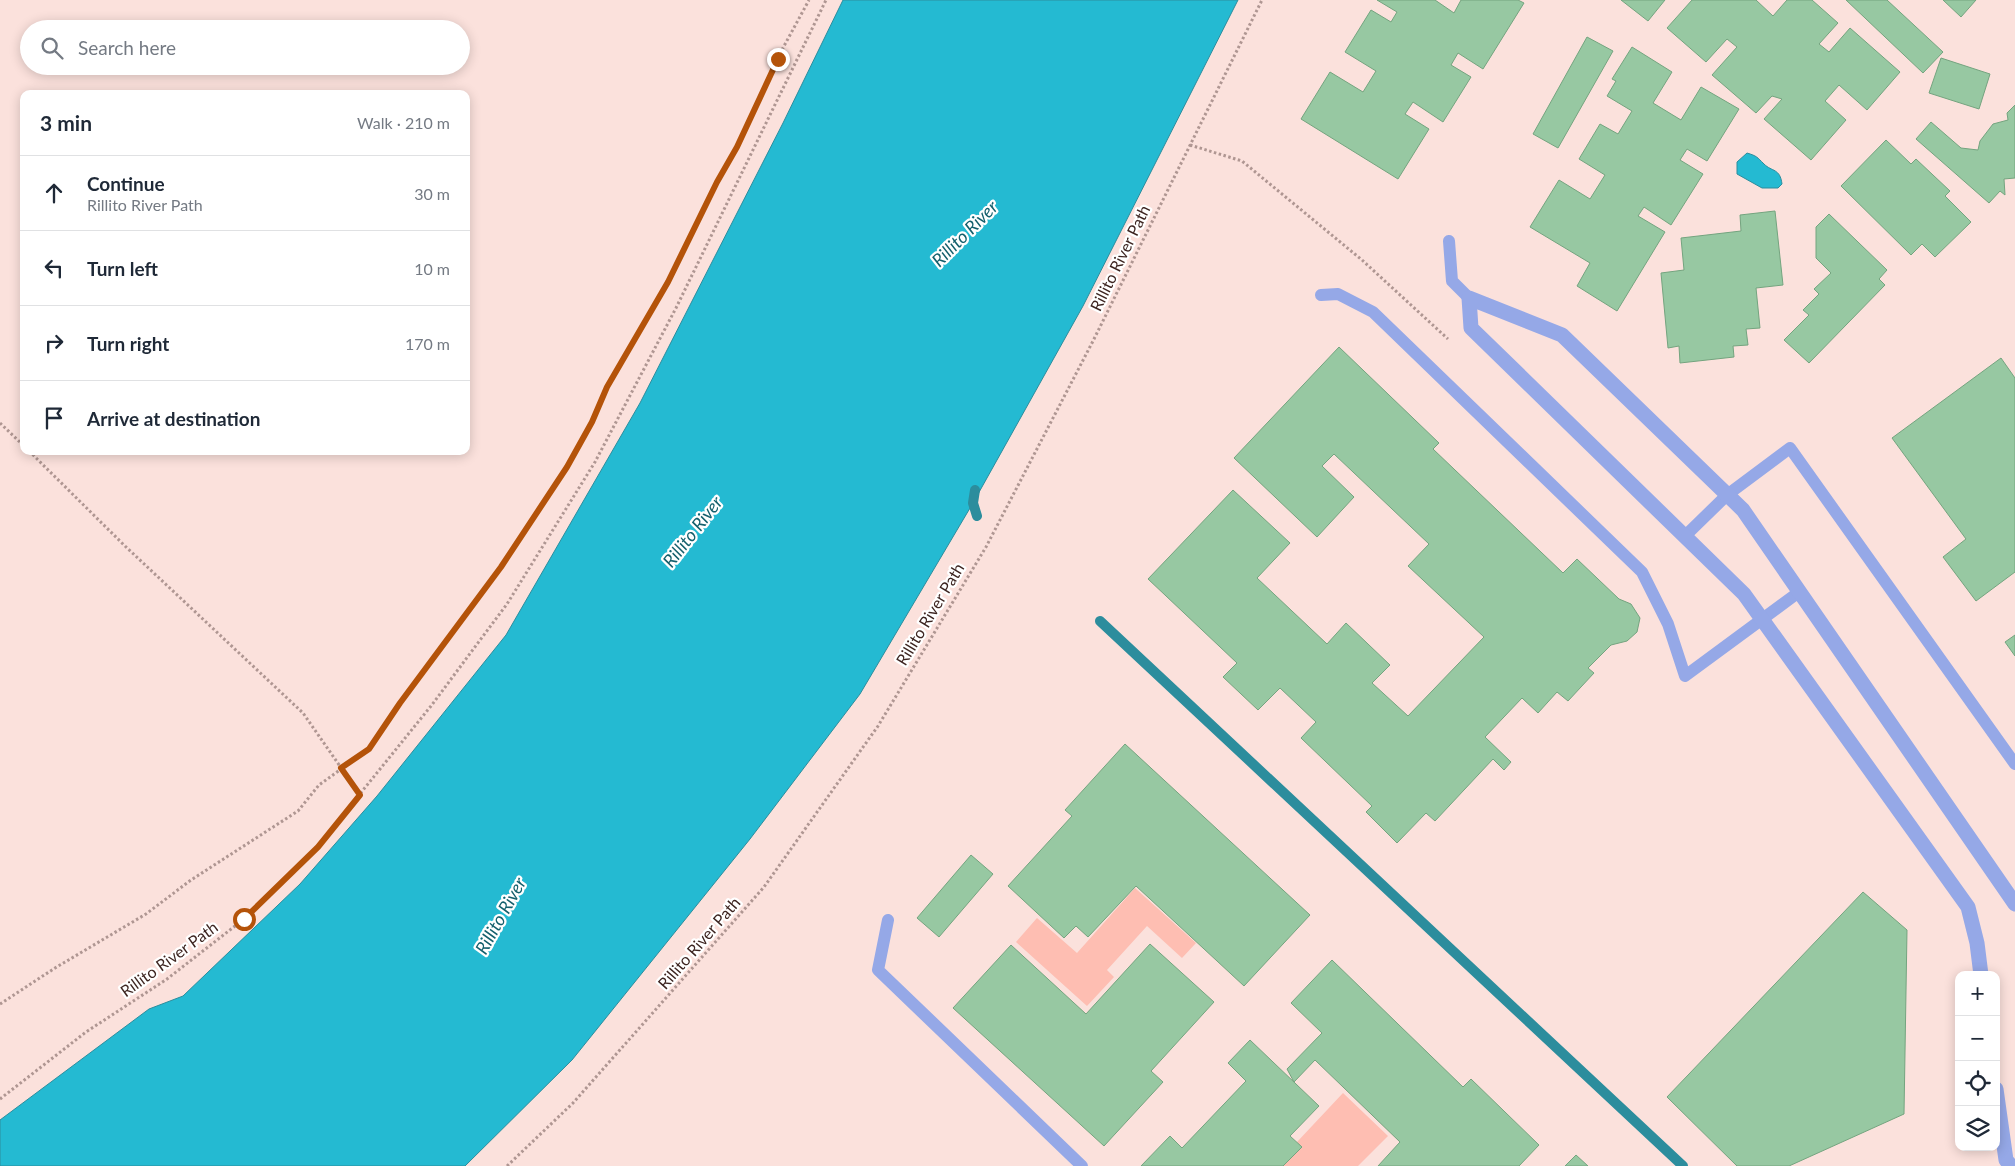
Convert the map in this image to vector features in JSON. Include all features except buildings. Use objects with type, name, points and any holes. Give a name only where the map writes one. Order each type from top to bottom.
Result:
[{"type":"street","points":[[1980,971],[1977,943],[1968,907],[1744,594],[1471,328],[1469,298],[1562,335],[1743,510],[2015,904]]},
{"type":"street","points":[[1998,1106],[2006,1160],[2011,1166]]},
{"type":"lane","points":[[1449,241],[1452,281],[1469,298]]},
{"type":"lane","points":[[1321,296],[1338,294],[1373,312],[1642,572],[1668,624],[1685,676],[1799,592]]},
{"type":"lane","points":[[1685,536],[1727,496],[1790,448],[2015,764]]},
{"type":"lane","points":[[888,920],[878,970],[1082,1166]]},
{"type":"path","points":[[0,1004],[62,964],[146,914],[191,880],[298,811],[319,785],[369,749],[400,703],[501,567],[567,467],[592,422],[607,387],[668,282],[809,0]]},
{"type":"path","name":"Rillito River Path","points":[[0,1099],[86,1032],[167,979],[244,919],[318,847],[431,706],[507,604],[595,462],[676,308],[826,0]]},
{"type":"path","name":"Rillito River Path","points":[[507,1166],[573,1103],[764,887],[878,726],[986,547],[1093,341],[1262,0]]},
{"type":"path","points":[[0,423],[20,442]]},
{"type":"path","points":[[33,455],[125,546],[303,712],[360,795]]},
{"type":"shaded area","points":[[1135,888],[1196,943],[1182,958],[1147,926],[1107,970],[1114,977],[1087,1006],[1016,942],[1037,918],[1077,953]]},
{"type":"shaded area","points":[[1343,1093],[1388,1136],[1358,1166],[1283,1166],[1301,1147],[1297,1142]]},
{"type":"water","name":"Rillito River","points":[[843,0],[1238,0],[1083,306],[973,503],[860,694],[750,839],[572,1060],[465,1166],[0,1166],[0,1120],[149,1009],[183,996],[300,884],[377,796],[506,635],[640,403],[783,123]]},
{"type":"water","points":[[1747,153],[1757,157],[1778,173],[1782,184],[1778,188],[1762,188],[1737,174],[1737,162]]},
{"type":"waterway","points":[[975,490],[973,503],[977,516]]},
{"type":"waterway","points":[[1100,621],[1683,1166]]},
{"type":"route","points":[[244,919],[318,847],[360,795],[341,768],[369,749],[400,703],[501,567],[567,467],[592,422],[607,387],[668,282],[717,182],[737,147],[778,59]]}]
